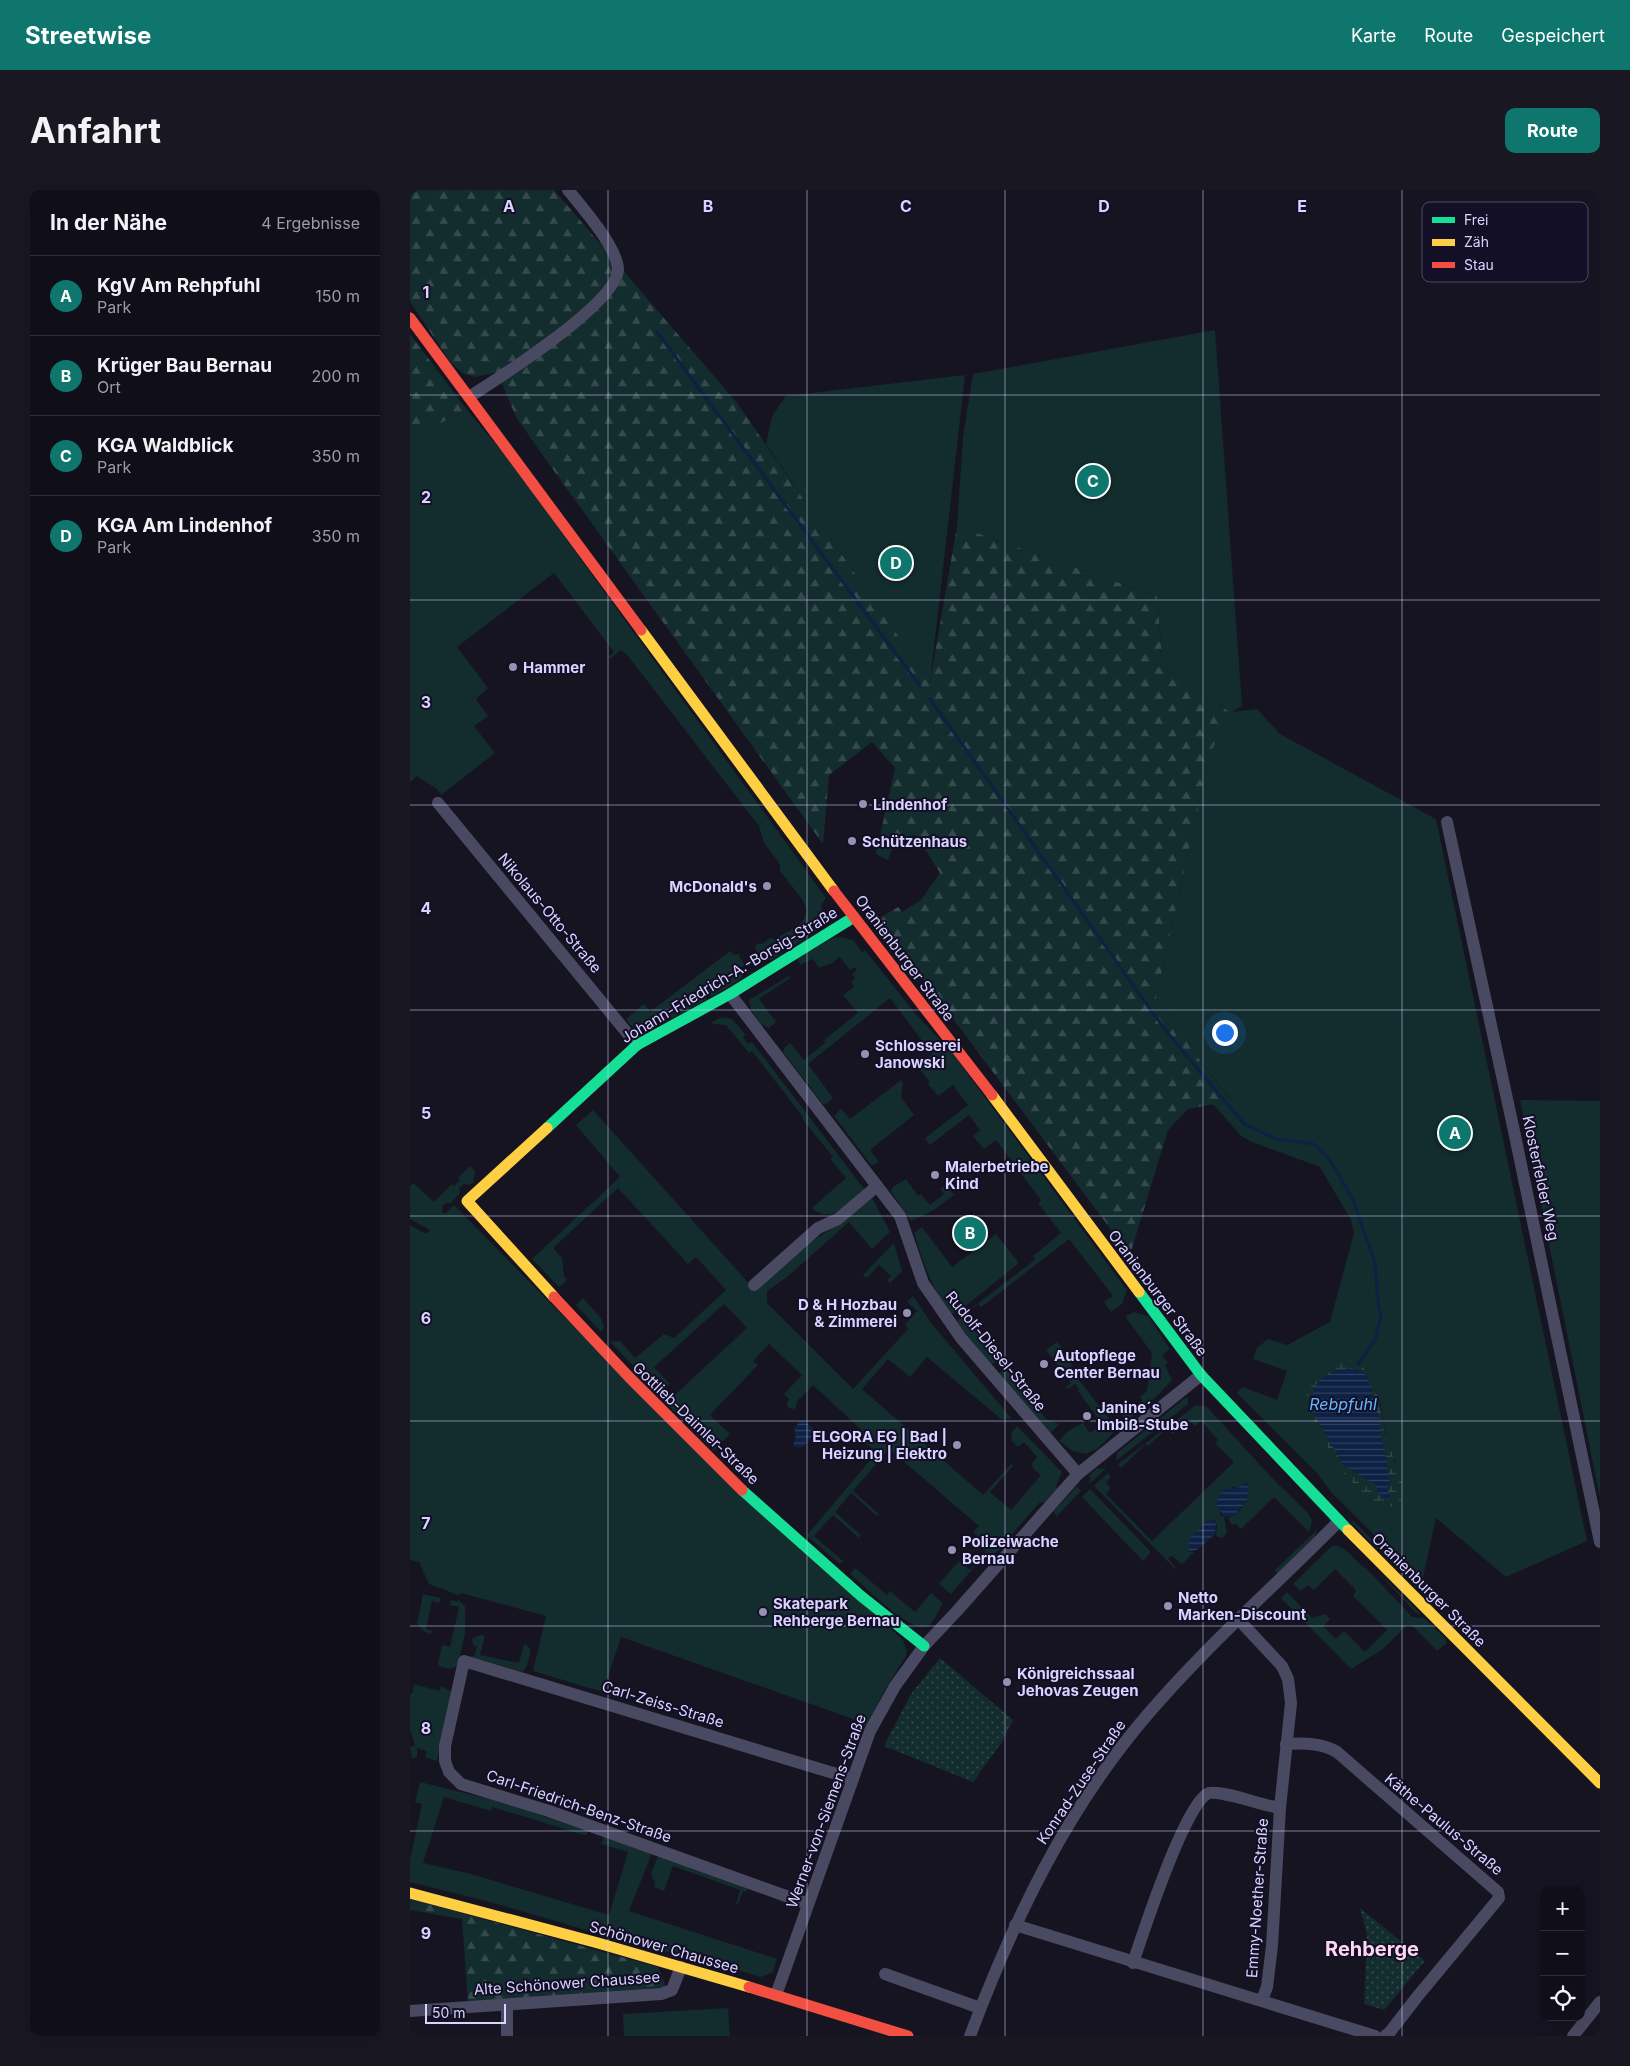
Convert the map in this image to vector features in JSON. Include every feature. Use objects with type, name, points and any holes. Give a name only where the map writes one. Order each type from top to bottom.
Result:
[{"type":"main road","name":"Oranienburger Straße","points":[[410,318],[854,917],[1014,1125],[1201,1375],[1339,1521],[1600,1783]]},
{"type":"main road","name":"Johann-Friedrich-A.-Borsig-Straße","points":[[467,1202],[637,1045],[730,994],[854,917]]},
{"type":"main road","name":"Gottlieb-Daimler-Straße","points":[[467,1202],[580,1327],[656,1407],[712,1462],[838,1575],[890,1620],[924,1646]]},
{"type":"main road","name":"Schönower Chaussee","points":[[410,1893],[482,1911],[682,1967],[908,2036]]},
{"type":"street","points":[[469,397],[575,324],[612,285],[618,269],[616,259],[598,225],[568,190]]},
{"type":"street","name":"Nikolaus-Otto-Straße","points":[[438,803],[637,1045]]},
{"type":"street","name":"Klosterfelder Weg","points":[[1447,822],[1600,1542]]},
{"type":"street","name":"Rudolf-Diesel-Straße","points":[[730,994],[900,1216],[917,1269],[928,1291],[961,1338],[1078,1474]]},
{"type":"street","points":[[754,1285],[818,1228],[838,1219],[877,1186]]},
{"type":"street","name":"Werner-von-Siemens-Straße","points":[[776,1996],[870,1731],[885,1702],[924,1646],[1078,1474],[1201,1375]]},
{"type":"street","name":"Konrad-Zuse-Straße","points":[[970,2036],[1015,1925],[1049,1860],[1111,1763],[1146,1716],[1174,1684],[1339,1521]]},
{"type":"street","name":"Emmy-Noether-Straße","points":[[1015,1925],[1262,2000],[1267,1987],[1272,1946],[1280,1808],[1291,1703],[1288,1678],[1282,1666],[1238,1619]]},
{"type":"street","name":"Carl-Zeiss-Straße","points":[[464,1661],[853,1779]]},
{"type":"street","name":"Carl-Friedrich-Benz-Straße","points":[[464,1661],[445,1754],[445,1761],[449,1772],[461,1784],[549,1810],[808,1904]]},
{"type":"street","name":"Käthe-Paulus-Straße","points":[[1286,1744],[1321,1745],[1337,1752],[1498,1892],[1499,1898],[1390,2032],[1384,2036]]},
{"type":"street","points":[[1134,1962],[1157,1891],[1189,1820],[1202,1798],[1208,1794],[1220,1794],[1280,1808]]},
{"type":"street","name":"Alte Schönower Chaussee","points":[[410,2011],[661,1994],[672,1990],[682,1967]]},
{"type":"street","points":[[885,1974],[980,2008]]},
{"type":"street","points":[[1262,2000],[1376,2036]]},
{"type":"street","points":[[1573,2036],[1600,2002]]},
{"type":"street","points":[[506,2036],[507,2005]]},
{"type":"green space","points":[[410,190],[554,190],[737,403],[930,682],[957,526],[1157,596],[1163,667],[1230,712],[1210,754],[1156,998],[1198,1048],[1196,1055],[1231,1101],[1188,1109],[1168,1130],[1130,1255],[894,940],[880,918],[898,907],[902,912],[921,900],[940,873],[916,835],[896,836],[888,860],[876,854],[895,768],[872,742],[829,775],[823,844],[516,417],[497,372],[476,377],[464,374],[451,363],[410,302]]},
{"type":"green space","points":[[1215,330],[1242,706],[1232,712],[1257,709],[1280,734],[1436,819],[1587,1541],[1506,1577],[1436,1518],[1422,1582],[1331,1492],[1317,1473],[1237,1393],[1243,1387],[1277,1400],[1287,1371],[1253,1359],[1257,1348],[1268,1339],[1287,1345],[1330,1322],[1354,1233],[1351,1220],[1320,1167],[1252,1142],[1241,1136],[1213,1104],[1231,1100],[1196,1055],[1197,1048],[1156,998],[1210,754],[1230,712],[1163,667],[1157,596],[957,526],[963,437],[973,374]],"holes":[[[1370,1372],[1381,1406],[1386,1435],[1403,1485],[1401,1500]]]},
{"type":"green space","points":[[410,334],[467,410],[410,438]]},
{"type":"green space","points":[[965,375],[930,683],[766,444],[772,416],[786,396]]},
{"type":"green space","points":[[467,410],[506,456],[826,898],[821,905],[823,915],[759,957],[755,946],[797,927],[804,919],[807,910],[802,899],[780,871],[780,864],[764,843],[759,826],[628,656],[621,650],[610,659],[608,657],[614,652],[554,573],[457,647],[488,688],[476,699],[488,716],[474,726],[495,753],[441,795],[437,789],[417,776],[410,782],[410,438]]},
{"type":"green space","points":[[825,918],[829,918],[827,924],[771,960],[762,959]]},
{"type":"green space","points":[[843,937],[854,941],[862,952],[865,950],[914,1012],[953,1054],[1127,1290],[1122,1304],[1111,1312],[1104,1302],[1113,1296],[1069,1239],[984,1305],[981,1307],[978,1304],[963,1316],[975,1332],[979,1332],[995,1353],[993,1355],[998,1361],[990,1365],[957,1322],[961,1316],[1035,1260],[1033,1256],[1061,1233],[1038,1203],[1041,1200],[996,1140],[984,1149],[973,1136],[980,1130],[969,1115],[930,1145],[925,1138],[968,1105],[953,1085],[938,1096],[928,1084],[930,1082],[917,1066],[932,1054],[890,998],[808,1064],[833,1098],[826,1104],[823,1104],[783,1052],[790,1043],[804,1060],[826,1042],[824,1040],[858,1013],[843,995],[854,987],[851,982],[855,978],[852,974],[857,970],[855,967],[850,970],[840,957],[832,963],[819,968],[813,959],[800,965],[797,958],[833,938]]},
{"type":"green space","points":[[730,951],[734,955],[740,954],[739,957],[745,965],[638,1029],[630,1025],[626,1019],[644,1004],[650,1012]]},
{"type":"green space","points":[[745,970],[741,979],[711,997],[709,992]]},
{"type":"green space","points":[[789,976],[790,978],[759,999],[776,1022],[769,1028],[761,1024],[755,1017],[749,1000]]},
{"type":"green space","points":[[704,994],[707,999],[645,1033],[640,1032]]},
{"type":"green space","points":[[722,1017],[732,1019],[746,1035],[743,1037],[748,1044],[752,1042],[865,1190],[840,1211],[827,1215],[812,1208],[846,1178],[830,1159],[833,1157],[752,1051],[749,1053],[726,1025],[713,1024],[712,1022]]},
{"type":"green space","points":[[901,1080],[903,1083],[901,1097],[914,1115],[870,1150],[879,1162],[872,1166],[834,1116],[841,1109],[850,1119]]},
{"type":"green space","points":[[1520,1100],[1600,1101],[1600,1498]]},
{"type":"green space","points":[[593,1110],[754,1289],[808,1244],[850,1216],[871,1198],[874,1201],[890,1232],[872,1249],[849,1222],[787,1277],[767,1291],[767,1303],[853,1389],[908,1329],[905,1325],[917,1311],[907,1302],[913,1296],[932,1324],[1012,1419],[1001,1419],[927,1357],[910,1377],[888,1359],[862,1389],[983,1495],[1011,1464],[1013,1466],[990,1492],[1011,1510],[1041,1475],[1033,1469],[1032,1463],[1037,1457],[1024,1442],[1018,1447],[1012,1441],[1011,1433],[1017,1426],[1062,1472],[1056,1486],[1057,1489],[1045,1502],[1039,1503],[989,1561],[982,1557],[986,1551],[977,1543],[972,1545],[979,1537],[973,1532],[979,1526],[889,1449],[853,1491],[879,1514],[877,1516],[851,1493],[835,1512],[861,1535],[859,1538],[833,1515],[814,1536],[843,1561],[840,1564],[808,1537],[808,1534],[877,1452],[861,1439],[864,1432],[813,1385],[798,1400],[795,1409],[788,1408],[789,1399],[784,1394],[802,1375],[769,1344],[753,1361],[758,1365],[710,1415],[730,1434],[714,1451],[666,1403],[747,1328],[724,1304],[654,1367],[670,1384],[660,1393],[610,1342],[620,1341],[635,1358],[664,1334],[674,1338],[726,1290],[696,1257],[688,1264],[618,1188],[553,1248],[562,1258],[564,1276],[567,1280],[559,1287],[532,1259],[620,1177],[576,1125]]},
{"type":"green space","points":[[470,1166],[475,1171],[473,1183],[469,1185],[464,1184],[459,1188],[460,1193],[451,1203],[446,1203],[442,1206],[443,1213],[445,1214],[454,1205],[566,1319],[903,1640],[907,1651],[906,1656],[883,1693],[867,1725],[862,1727],[855,1725],[856,1720],[621,1637],[603,1692],[533,1671],[546,1616],[461,1593],[458,1595],[429,1584],[419,1562],[410,1560],[410,1225],[426,1234],[430,1230],[410,1219],[410,1186],[413,1183],[434,1202],[452,1184],[454,1186],[460,1180],[458,1178]]},
{"type":"green space","points":[[906,1179],[918,1196],[921,1194],[930,1205],[944,1194],[940,1189],[946,1185],[954,1195],[934,1210],[910,1220],[891,1191],[893,1187]]},
{"type":"green space","points":[[922,1227],[952,1267],[996,1234],[1018,1264],[959,1311],[950,1314],[933,1285],[917,1244],[914,1233]]},
{"type":"green space","points":[[894,1243],[902,1271],[890,1283],[887,1280],[891,1276],[879,1265],[867,1278],[863,1275]]},
{"type":"green space","points":[[583,1298],[601,1318],[604,1327],[601,1332],[576,1305]]},
{"type":"green space","points":[[1134,1312],[1148,1316],[1170,1349],[1162,1355],[1168,1363],[1165,1365],[1172,1380],[1156,1397],[1126,1421],[1123,1415],[1143,1400],[1140,1397],[1147,1391],[1152,1353],[1127,1319],[1126,1316]]},
{"type":"green space","points":[[1057,1342],[1070,1358],[1072,1371],[1117,1429],[1098,1448],[1086,1454],[1073,1451],[1059,1441],[1067,1432],[1083,1423],[1090,1433],[1102,1424],[1075,1384],[1068,1389],[1066,1387],[1071,1383],[1046,1350]]},
{"type":"green space","points":[[1350,1360],[1370,1372],[1375,1381],[1386,1435],[1403,1485],[1401,1500],[1398,1505],[1392,1507],[1372,1501],[1345,1475],[1321,1437],[1305,1402],[1309,1382],[1322,1369]],"holes":[[[1368,1379],[1378,1412],[1382,1442],[1385,1449],[1383,1451],[1388,1461],[1386,1463],[1390,1482],[1386,1488],[1390,1496],[1382,1497],[1376,1485],[1343,1465],[1312,1410]]]},
{"type":"green space","points":[[1007,1368],[1046,1419],[1059,1424],[1051,1433],[998,1374]]},
{"type":"green space","points":[[1185,1398],[1188,1398],[1188,1404],[1116,1461],[1117,1453]]},
{"type":"green space","points":[[1196,1405],[1207,1407],[1273,1479],[1307,1512],[1312,1520],[1309,1532],[1274,1497],[1241,1529],[1236,1524],[1232,1525],[1228,1518],[1238,1512],[1245,1503],[1248,1493],[1247,1482],[1240,1487],[1233,1487],[1220,1510],[1220,1514],[1224,1517],[1227,1533],[1222,1538],[1216,1536],[1217,1526],[1215,1520],[1192,1552],[1194,1552],[1182,1564],[1172,1556],[1168,1558],[1175,1569],[1094,1486],[1108,1473],[1111,1477],[1106,1483],[1111,1488],[1106,1494],[1152,1541],[1234,1462],[1215,1443],[1218,1440],[1201,1421],[1195,1426],[1189,1420],[1173,1434],[1167,1428],[1148,1446],[1146,1444],[1121,1468],[1118,1464]]},
{"type":"green space","points":[[1097,1468],[1106,1469],[1090,1483],[1088,1482],[1091,1479],[1089,1476]]},
{"type":"green space","points":[[1077,1486],[1081,1491],[1056,1517],[1054,1511]]},
{"type":"green space","points":[[1090,1489],[1151,1552],[1143,1561],[1082,1497]]},
{"type":"green space","points":[[1353,1521],[1430,1597],[1425,1597],[1351,1522]]},
{"type":"green space","points":[[1318,1529],[1314,1537],[1278,1573],[1274,1571]]},
{"type":"green space","points":[[1332,1546],[1346,1550],[1357,1562],[1366,1568],[1412,1617],[1424,1618],[1446,1639],[1447,1643],[1437,1651],[1412,1625],[1407,1625],[1383,1649],[1351,1669],[1281,1598],[1287,1592],[1312,1618],[1325,1614],[1330,1619],[1323,1626],[1336,1639],[1344,1631],[1365,1652],[1387,1630],[1353,1596],[1356,1590],[1335,1569],[1314,1590],[1308,1585],[1301,1591],[1293,1584]]},
{"type":"green space","points":[[959,1561],[970,1570],[976,1565],[951,1594],[939,1584]]},
{"type":"green space","points":[[1371,1565],[1422,1615],[1416,1613]]},
{"type":"green space","points":[[855,1568],[887,1595],[890,1591],[915,1612],[931,1593],[943,1603],[931,1623],[925,1627],[918,1627],[898,1615],[850,1574]]},
{"type":"green space","points":[[423,1594],[441,1598],[439,1603],[432,1601],[426,1629],[433,1631],[430,1634],[423,1631],[417,1624]]},
{"type":"green space","points":[[458,1599],[465,1606],[465,1633],[458,1665],[448,1669],[438,1664],[442,1645],[450,1647],[459,1607],[450,1605],[451,1600],[458,1602]]},
{"type":"green space","points":[[481,1635],[485,1636],[480,1655],[519,1663],[524,1644],[527,1645],[531,1650],[527,1666],[523,1672],[470,1657],[474,1656],[477,1647],[473,1645],[472,1638]]},
{"type":"green space","points":[[940,1658],[1013,1720],[1002,1742],[973,1782],[884,1746],[911,1694]]},
{"type":"green space","points":[[414,1684],[439,1691],[441,1686],[452,1692],[437,1761],[425,1757],[427,1751],[417,1748],[417,1757],[412,1759],[410,1747],[415,1745],[410,1730],[410,1694],[412,1694]]},
{"type":"green space","points":[[420,1782],[501,1802],[588,1831],[584,1835],[492,1807],[491,1811],[444,1797],[423,1863],[471,1874],[609,1915],[628,1852],[601,1844],[604,1836],[652,1853],[629,1911],[777,1959],[773,1972],[761,1977],[712,1962],[641,1946],[490,1902],[410,1882],[410,1860],[422,1804],[415,1802]]},
{"type":"green space","points":[[658,1856],[748,1888],[746,1892],[743,1891],[738,1904],[736,1904],[740,1890],[673,1866],[664,1891],[654,1887],[655,1883],[651,1874]]},
{"type":"green space","points":[[410,1899],[658,1967],[666,1987],[468,2003],[462,1919],[410,1910]]},
{"type":"green space","points":[[1360,1908],[1425,1961],[1384,2010],[1364,2004],[1367,1935]]},
{"type":"green space","points":[[728,2008],[730,2036],[624,2036],[623,2014]]},
{"type":"water","name":"Rebpfuhl","points":[[1352,1368],[1364,1373],[1368,1379],[1378,1412],[1382,1442],[1385,1449],[1383,1451],[1388,1461],[1386,1463],[1390,1482],[1387,1488],[1389,1500],[1379,1495],[1376,1485],[1343,1465],[1312,1410],[1313,1392],[1321,1379],[1342,1369]]},
{"type":"water","points":[[802,1420],[814,1429],[815,1433],[803,1447],[797,1448],[793,1445],[796,1435],[794,1428]]},
{"type":"water","points":[[1248,1481],[1249,1493],[1244,1505],[1232,1517],[1224,1517],[1216,1504],[1222,1490],[1240,1487]]},
{"type":"water","points":[[1212,1519],[1216,1522],[1215,1534],[1197,1550],[1189,1552],[1189,1539],[1207,1521]]},
{"type":"waterway","points":[[657,332],[920,686]]},
{"type":"waterway","points":[[930,699],[1150,1009],[1244,1124],[1276,1139],[1309,1143],[1317,1146],[1330,1160],[1353,1200],[1375,1263],[1381,1315],[1375,1340],[1358,1364]]},
{"type":"traffic: fast","points":[[547,1128],[637,1045],[730,994],[854,917]]},
{"type":"traffic: fast","points":[[1139,1292],[1201,1375],[1348,1530]]},
{"type":"traffic: fast","points":[[742,1490],[861,1596],[924,1646]]},
{"type":"traffic: slow","points":[[641,630],[834,891]]},
{"type":"traffic: slow","points":[[992,1095],[1139,1292]]},
{"type":"traffic: slow","points":[[547,1128],[467,1201],[554,1297]]},
{"type":"traffic: slow","points":[[1348,1530],[1600,1783]]},
{"type":"traffic: slow","points":[[410,1893],[598,1943],[749,1987]]},
{"type":"traffic: jam","points":[[410,318],[641,630]]},
{"type":"traffic: jam","points":[[834,891],[992,1095]]},
{"type":"traffic: jam","points":[[554,1297],[629,1377],[742,1490]]},
{"type":"traffic: jam","points":[[749,1987],[908,2036]]},
{"type":"place","name":"KGA Waldblick","points":[[1093,481]]},
{"type":"place","name":"KGA Am Lindenhof","points":[[896,563]]},
{"type":"place","name":"Hammer","points":[[513,667]]},
{"type":"place","name":"Lindenhof","points":[[863,804]]},
{"type":"place","name":"Schützenhaus","points":[[852,841]]},
{"type":"place","name":"McDonald's","points":[[767,886]]},
{"type":"place","name":"Schlosserei Janowski","points":[[865,1054]]},
{"type":"place","name":"KgV Am Rehpfuhl","points":[[1455,1133]]},
{"type":"place","name":"Malerbetriebe Kind","points":[[935,1175]]},
{"type":"place","name":"Krüger Bau Bernau","points":[[970,1233]]},
{"type":"place","name":"D & H Hozbau & Zimmerei","points":[[907,1313]]},
{"type":"place","name":"Autopflege Center Bernau","points":[[1044,1364]]},
{"type":"place","name":"Janine´s Imbiß-Stube","points":[[1087,1416]]},
{"type":"place","name":"ELGORA EG | Bad | Heizung | Elektro","points":[[957,1445]]},
{"type":"place","name":"Polizeiwache Bernau","points":[[952,1550]]},
{"type":"place","name":"Netto Marken-Discount","points":[[1168,1606]]},
{"type":"place","name":"Skatepark Rehberge Bernau","points":[[763,1612]]},
{"type":"place","name":"Königreichssaal Jehovas Zeugen","points":[[1007,1682]]},
{"type":"district","name":"Rehberge","points":[[1372,1949]]}]
